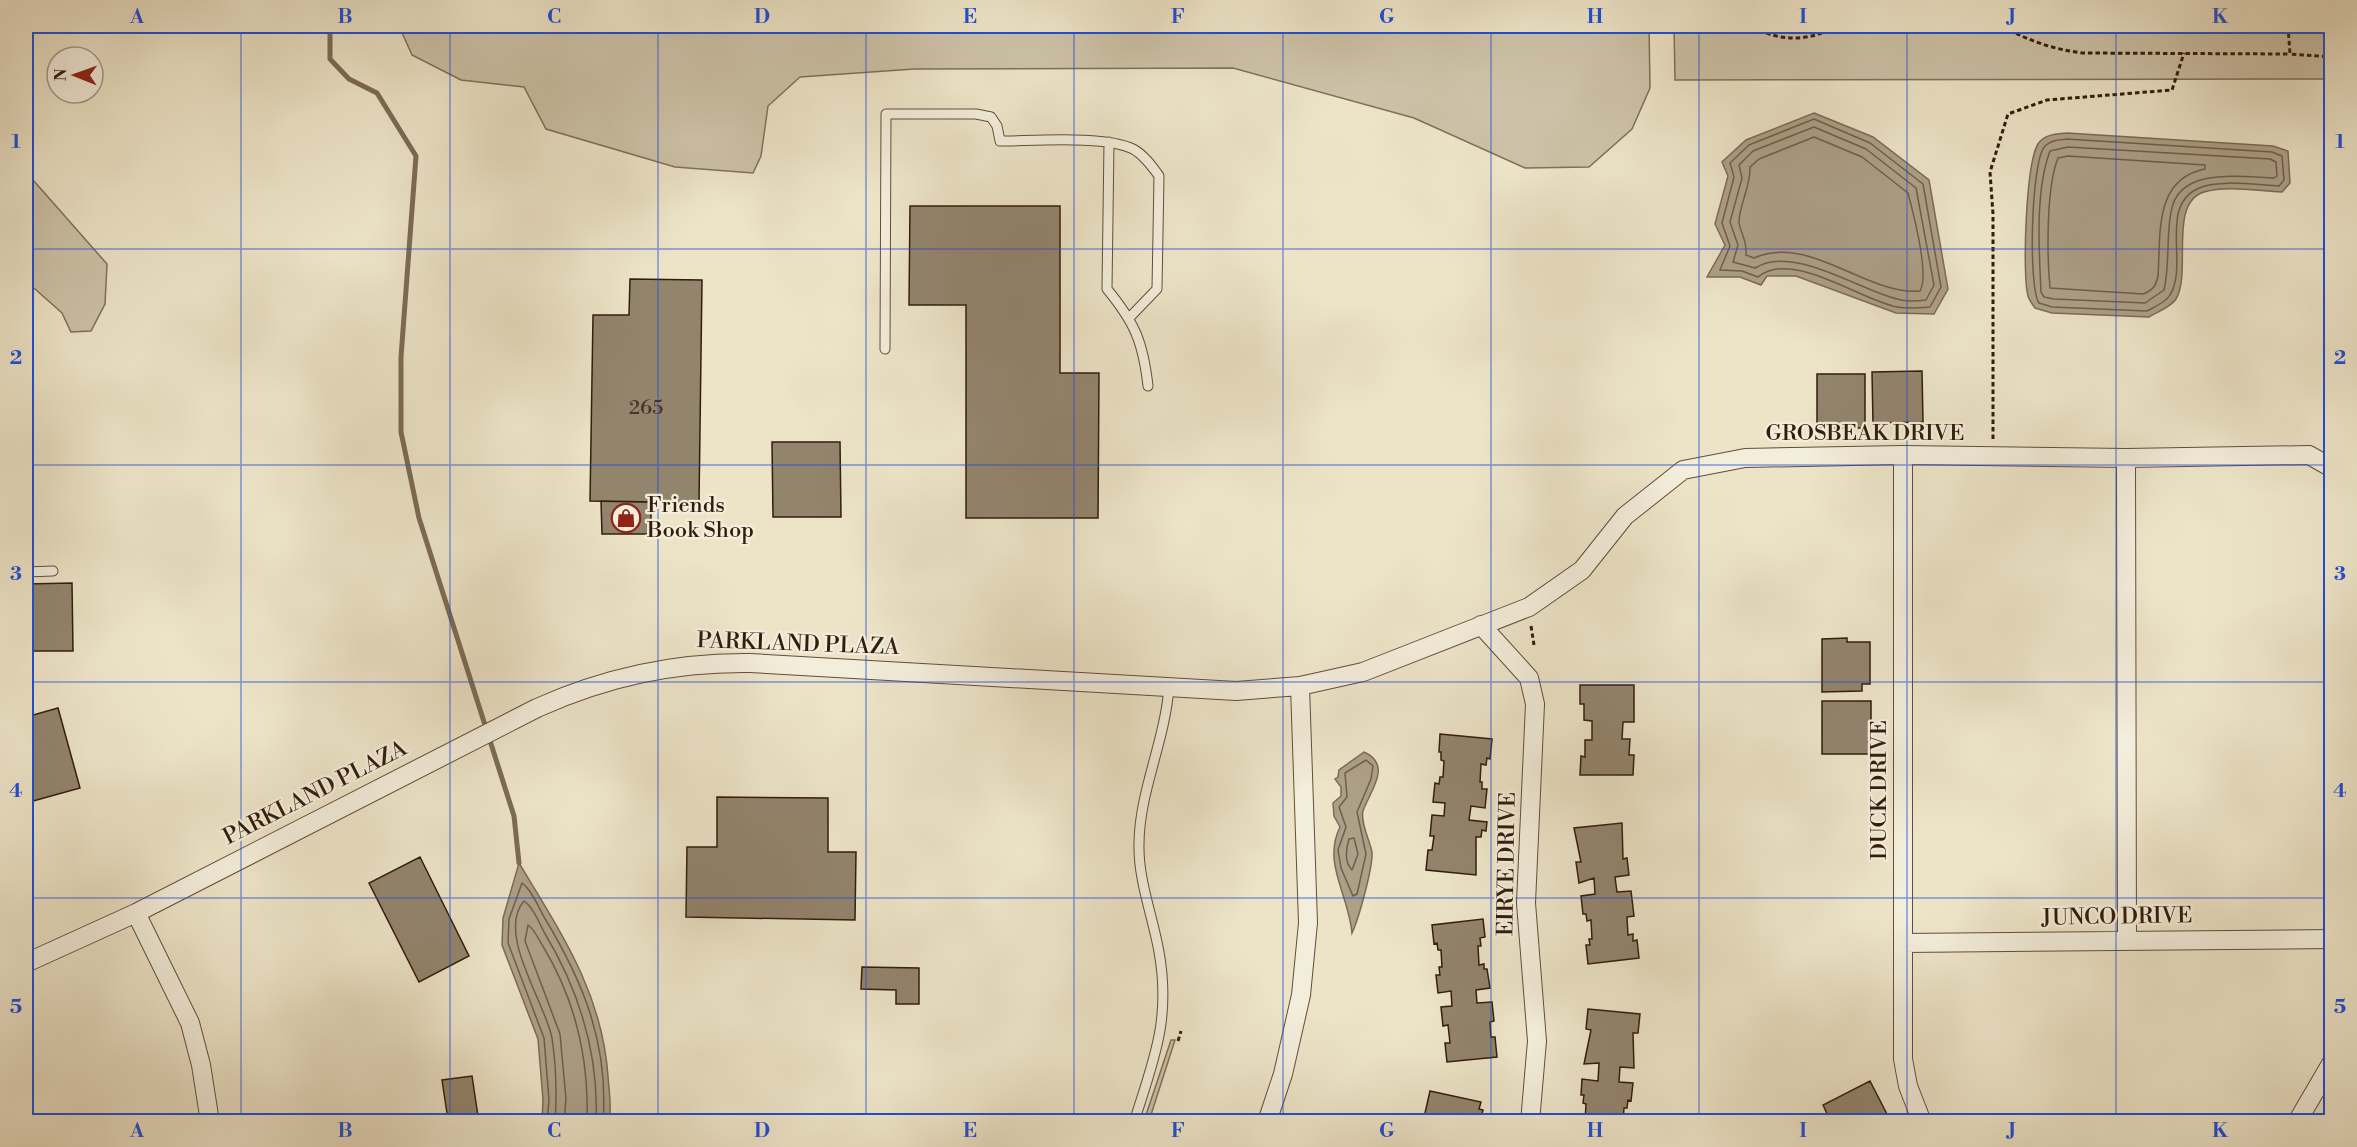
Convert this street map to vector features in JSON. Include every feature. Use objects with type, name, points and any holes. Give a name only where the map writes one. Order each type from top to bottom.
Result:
[{"type":"street","name":"GROSBEAK DRIVE","points":[[1481,625],[1529,607],[1582,570],[1625,516],[1683,470],[1745,458],[1903,455],[2126,458],[2309,455],[2331,468]]},
{"type":"street","name":"DUCK DRIVE","points":[[1903,455],[1903,1059],[1908,1086],[1922,1122]]},
{"type":"street","points":[[2126,458],[2127,940]]},
{"type":"street","name":"PARKLAND PLAZA","points":[[26,963],[136,913],[508,722],[567,694],[609,679],[664,668],[717,662],[1236,690],[1300,686],[1394,662],[1481,625]]},
{"type":"street","name":"EIRYE DRIVE","points":[[1481,625],[1529,678],[1535,704],[1526,903],[1537,1041],[1530,1122]]},
{"type":"street","points":[[1267,1122],[1283,1074],[1300,995],[1308,923],[1300,686]]},
{"type":"street","points":[[136,913],[190,1023],[201,1065],[210,1122]]},
{"type":"street","name":"JUNCO DRIVE","points":[[1903,943],[2331,939]]},
{"type":"street","points":[[2297,1122],[2331,1062]]},
{"type":"lane","points":[[885,350],[886,114],[976,114],[991,117],[997,126],[1000,141],[1109,142],[1133,149],[1149,162],[1159,176],[1157,289],[1130,317]]},
{"type":"lane","points":[[1109,142],[1107,290],[1130,317],[1145,356],[1148,386]]},
{"type":"lane","points":[[26,572],[53,571]]},
{"type":"lane","points":[[1134,1122],[1163,1026],[1164,1003],[1159,953],[1139,846],[1144,804],[1166,719],[1169,687]]},
{"type":"path","points":[[1754,26],[1766,35],[1796,39],[1836,26]]},
{"type":"path","points":[[2003,26],[2024,38],[2070,52],[2290,54],[2331,57]]},
{"type":"path","points":[[2288,26],[2290,54]]},
{"type":"path","points":[[1993,456],[1993,214],[1990,171],[2008,114],[2047,100],[2172,90],[2184,53]]},
{"type":"path","points":[[1178,1041],[1181,1031]]},
{"type":"shaded area","points":[[399,26],[1649,26],[1650,88],[1632,129],[1589,167],[1525,168],[1414,118],[1233,68],[914,69],[800,77],[768,106],[761,156],[753,173],[675,167],[546,129],[524,87],[461,80],[412,55]]},
{"type":"shaded area","points":[[1674,26],[2331,26],[2331,79],[1675,80]]},
{"type":"shaded area","points":[[26,172],[107,264],[105,304],[91,331],[71,332],[62,313],[26,281]]},
{"type":"shaded area","points":[[1171,1040],[1175,1040],[1149,1121],[1144,1121]]},
{"type":"water","points":[[1814,113],[1873,137],[1929,180],[1948,289],[1934,314],[1896,313],[1796,276],[1767,276],[1761,285],[1740,277],[1707,277],[1725,245],[1715,224],[1728,176],[1722,162],[1746,140]]},
{"type":"water","points":[[2067,133],[2273,146],[2288,151],[2290,183],[2282,192],[2223,189],[2204,192],[2193,199],[2187,210],[2184,224],[2180,287],[2176,299],[2164,309],[2149,317],[2052,313],[2035,308],[2028,296],[2025,266],[2028,195],[2034,155],[2038,144],[2047,136]]},
{"type":"water","points":[[1364,752],[1373,757],[1378,771],[1362,815],[1372,859],[1365,892],[1352,933],[1335,866],[1335,840],[1340,827],[1334,816],[1333,803],[1341,796],[1341,787],[1335,779],[1338,777],[1339,770]]},
{"type":"water","points":[[519,863],[564,939],[588,990],[604,1046],[610,1099],[609,1121],[542,1121],[543,1100],[538,1039],[502,945],[503,918]]},
{"type":"building","points":[[910,206],[1060,206],[1060,373],[1099,373],[1098,518],[966,518],[966,305],[909,305]]},
{"type":"building","points":[[630,279],[702,280],[699,503],[590,501],[593,315],[629,315]]},
{"type":"building","points":[[1922,371],[1923,422],[1873,423],[1872,372]]},
{"type":"building","points":[[1817,374],[1865,374],[1865,428],[1817,428]]},
{"type":"building","points":[[772,442],[840,442],[841,517],[773,517]]},
{"type":"building","name":"Friends Book Shop","points":[[601,501],[651,502],[651,534],[602,534]]},
{"type":"building","points":[[72,583],[73,651],[26,651],[26,584]]},
{"type":"building","points":[[1847,638],[1847,642],[1870,642],[1870,684],[1862,684],[1862,691],[1822,692],[1822,639]]},
{"type":"building","points":[[1580,685],[1634,685],[1634,722],[1623,722],[1622,739],[1630,739],[1629,755],[1634,755],[1633,775],[1580,775],[1581,756],[1585,757],[1585,740],[1592,740],[1592,721],[1584,720],[1584,704],[1580,704]]},
{"type":"building","points":[[1822,701],[1871,701],[1871,754],[1822,754]]},
{"type":"building","points":[[58,708],[80,788],[26,803],[26,717]]},
{"type":"building","points":[[1440,734],[1492,739],[1490,759],[1487,758],[1486,765],[1481,764],[1480,782],[1482,782],[1482,789],[1487,789],[1485,808],[1471,806],[1469,820],[1487,822],[1486,831],[1482,830],[1481,837],[1476,837],[1476,875],[1426,870],[1428,850],[1432,850],[1434,836],[1430,836],[1432,815],[1444,816],[1445,803],[1433,802],[1435,783],[1439,784],[1440,777],[1443,777],[1444,761],[1441,760],[1441,752],[1439,752]]},
{"type":"building","points":[[717,797],[828,798],[828,852],[856,852],[855,920],[686,917],[687,847],[717,847]]},
{"type":"building","points":[[1622,823],[1623,859],[1627,858],[1629,875],[1615,877],[1617,892],[1631,891],[1634,916],[1627,917],[1628,935],[1633,934],[1633,941],[1637,940],[1639,958],[1588,964],[1586,945],[1590,945],[1589,939],[1592,939],[1591,920],[1587,921],[1586,914],[1583,914],[1581,896],[1595,894],[1594,878],[1579,883],[1576,862],[1581,862],[1574,828]]},
{"type":"building","points":[[420,857],[469,956],[419,982],[369,883]]},
{"type":"building","points":[[1483,919],[1485,937],[1480,938],[1481,946],[1478,946],[1479,965],[1484,964],[1484,969],[1487,969],[1490,988],[1476,990],[1477,1003],[1492,1002],[1494,1021],[1490,1022],[1491,1037],[1495,1037],[1497,1057],[1447,1062],[1445,1043],[1450,1043],[1448,1025],[1443,1026],[1441,1007],[1452,1006],[1451,991],[1438,993],[1436,975],[1440,975],[1439,967],[1442,967],[1441,950],[1438,950],[1437,943],[1434,944],[1432,925]]},
{"type":"building","points":[[862,967],[919,968],[919,1004],[896,1004],[896,990],[861,989]]},
{"type":"building","points":[[1588,1009],[1640,1014],[1638,1033],[1633,1033],[1634,1068],[1620,1067],[1619,1082],[1633,1083],[1631,1101],[1628,1100],[1627,1108],[1624,1108],[1623,1122],[1581,1122],[1585,1121],[1586,1104],[1583,1103],[1584,1095],[1581,1095],[1582,1079],[1598,1081],[1599,1063],[1584,1064],[1591,1030],[1586,1029]]},
{"type":"building","points":[[472,1076],[478,1116],[448,1120],[442,1080]]},
{"type":"building","points":[[1870,1081],[1891,1122],[1831,1122],[1823,1105]]},
{"type":"building","points":[[1430,1091],[1481,1102],[1479,1109],[1483,1110],[1480,1122],[1423,1122]]},
{"type":"waterway","points":[[330,26],[330,59],[349,79],[377,93],[416,156],[401,357],[401,432],[419,518],[514,816],[519,863]]},
{"type":"place","name":"Friends Book Shop","points":[[626,518]]}]
